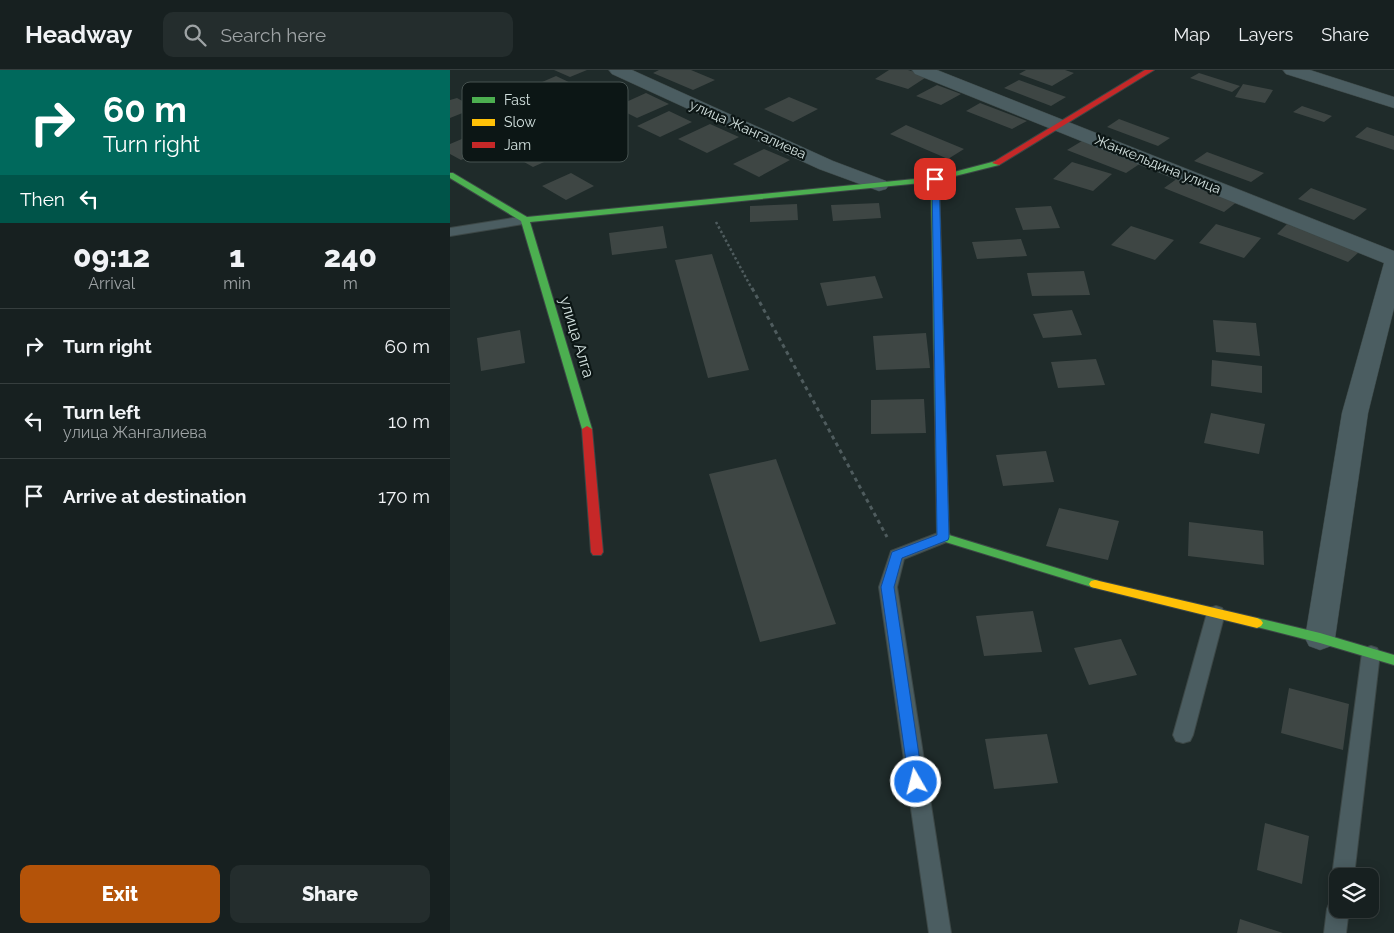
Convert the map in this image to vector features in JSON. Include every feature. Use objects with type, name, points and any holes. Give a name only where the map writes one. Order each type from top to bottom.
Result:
[{"type":"street","name":"улица Жангалиева","points":[[618,70],[826,164],[879,185]]},
{"type":"street","name":"Жанкельдина улица","points":[[921,70],[1394,259]]},
{"type":"street","points":[[450,175],[525,220],[935,179],[1000,162],[1150,70]]},
{"type":"street","points":[[1292,70],[1394,103]]},
{"type":"street","points":[[935,179],[943,537],[1099,585],[1320,638],[1394,660]]},
{"type":"street","name":"улица Алга","points":[[525,220],[587,425],[596,552]]},
{"type":"street","points":[[1320,638],[1354,413],[1394,264]]},
{"type":"lane","points":[[450,232],[525,220]]},
{"type":"lane","points":[[940,933],[888,587],[897,555],[943,537]]},
{"type":"lane","points":[[1183,735],[1216,613]]},
{"type":"lane","points":[[1343,868],[1371,653]]},
{"type":"lane","points":[[1335,933],[1337,918]]},
{"type":"path","points":[[707,203],[897,555]]},
{"type":"building","points":[[554,70],[587,70],[570,77]]},
{"type":"building","points":[[659,70],[691,70],[715,80],[693,90],[653,73]]},
{"type":"building","points":[[889,70],[908,70],[928,76],[908,89],[875,79]]},
{"type":"building","points":[[1026,70],[1065,70],[1074,73],[1052,86],[1019,74]]},
{"type":"building","points":[[1199,73],[1240,86],[1232,92],[1190,78]]},
{"type":"building","points":[[556,76],[569,82],[542,82]]},
{"type":"building","points":[[1019,80],[1066,97],[1051,106],[1004,88]]},
{"type":"building","points":[[1243,84],[1273,90],[1265,103],[1235,97]]},
{"type":"building","points":[[937,85],[961,94],[941,105],[916,96]]},
{"type":"building","points":[[646,93],[669,104],[637,118],[628,114],[628,101]]},
{"type":"building","points":[[789,97],[818,109],[793,122],[764,109]]},
{"type":"building","points":[[457,98],[462,101],[462,113],[450,118],[450,100]]},
{"type":"building","points":[[980,103],[1027,121],[1012,129],[966,111]]},
{"type":"building","points":[[1302,106],[1332,116],[1324,122],[1293,112]]},
{"type":"building","points":[[669,111],[692,122],[660,137],[637,126]]},
{"type":"building","points":[[1119,119],[1170,138],[1158,146],[1107,127]]},
{"type":"building","points":[[710,124],[739,137],[707,153],[678,139]]},
{"type":"building","points":[[906,125],[964,149],[948,159],[890,134]]},
{"type":"building","points":[[1367,127],[1394,136],[1394,150],[1355,137]]},
{"type":"building","points":[[462,139],[462,160],[450,154],[450,144]]},
{"type":"building","points":[[1082,141],[1141,163],[1126,173],[1067,150]]},
{"type":"building","points":[[764,149],[790,160],[759,177],[733,164]]},
{"type":"building","points":[[1207,152],[1264,173],[1251,182],[1194,161]]},
{"type":"building","points":[[524,162],[544,162],[533,167]]},
{"type":"building","points":[[1072,162],[1112,174],[1093,191],[1053,179]]},
{"type":"building","points":[[571,173],[594,186],[566,200],[542,186]]},
{"type":"building","points":[[1178,178],[1238,201],[1224,212],[1164,188]]},
{"type":"building","points":[[1311,188],[1367,209],[1354,220],[1298,199]]},
{"type":"building","points":[[879,203],[881,218],[833,221],[831,205]]},
{"type":"building","points":[[797,204],[798,220],[750,222],[750,206]]},
{"type":"building","points":[[1051,206],[1060,228],[1023,230],[1015,208]]},
{"type":"building","points":[[1216,224],[1261,238],[1244,258],[1199,243]]},
{"type":"building","points":[[1287,224],[1359,252],[1348,262],[1277,234]]},
{"type":"building","points":[[663,226],[667,248],[612,255],[609,233]]},
{"type":"building","points":[[1131,226],[1174,240],[1155,260],[1111,245]]},
{"type":"building","points":[[1021,239],[1027,256],[977,259],[972,242]]},
{"type":"building","points":[[712,254],[749,370],[708,378],[675,260]]},
{"type":"building","points":[[1084,271],[1090,295],[1032,296],[1027,273]]},
{"type":"building","points":[[875,276],[883,298],[827,306],[820,283]]},
{"type":"building","points":[[1072,310],[1082,335],[1043,338],[1033,314]]},
{"type":"building","points":[[1213,320],[1256,323],[1260,356],[1216,352]]},
{"type":"building","points":[[520,330],[525,363],[481,371],[477,338]]},
{"type":"building","points":[[926,333],[930,368],[876,370],[873,336]]},
{"type":"building","points":[[1096,359],[1105,385],[1058,388],[1051,362]]},
{"type":"building","points":[[1212,360],[1262,366],[1262,393],[1211,386]]},
{"type":"building","points":[[924,399],[926,433],[871,434],[871,400]]},
{"type":"building","points":[[1211,413],[1265,424],[1259,454],[1204,443]]},
{"type":"building","points":[[1046,451],[1054,482],[1003,486],[996,455]]},
{"type":"building","points":[[776,459],[836,624],[760,642],[709,474]]},
{"type":"building","points":[[1059,508],[1119,521],[1108,560],[1046,546]]},
{"type":"building","points":[[1189,522],[1263,531],[1264,565],[1188,556]]},
{"type":"building","points":[[1033,611],[1042,652],[984,656],[976,616]]},
{"type":"building","points":[[1121,639],[1137,675],[1089,685],[1074,648]]},
{"type":"building","points":[[1289,688],[1349,704],[1343,750],[1281,733]]},
{"type":"building","points":[[1047,734],[1058,783],[994,789],[985,739]]},
{"type":"building","points":[[1265,823],[1309,836],[1302,884],[1257,870]]},
{"type":"building","points":[[1240,919],[1283,933],[1237,933]]},
{"type":"traffic: fast","points":[[525,220],[935,179],[996,163]]},
{"type":"traffic: fast","points":[[450,175],[525,220],[587,429]]},
{"type":"traffic: fast","points":[[935,179],[943,537],[1095,584]]},
{"type":"traffic: fast","points":[[1257,623],[1320,638],[1394,660]]},
{"type":"traffic: slow","points":[[1095,584],[1257,623]]},
{"type":"traffic: jam","points":[[996,163],[1150,70]]},
{"type":"traffic: jam","points":[[587,429],[597,552]]},
{"type":"route","points":[[916,782],[888,587],[897,555],[943,537],[935,179]]}]
